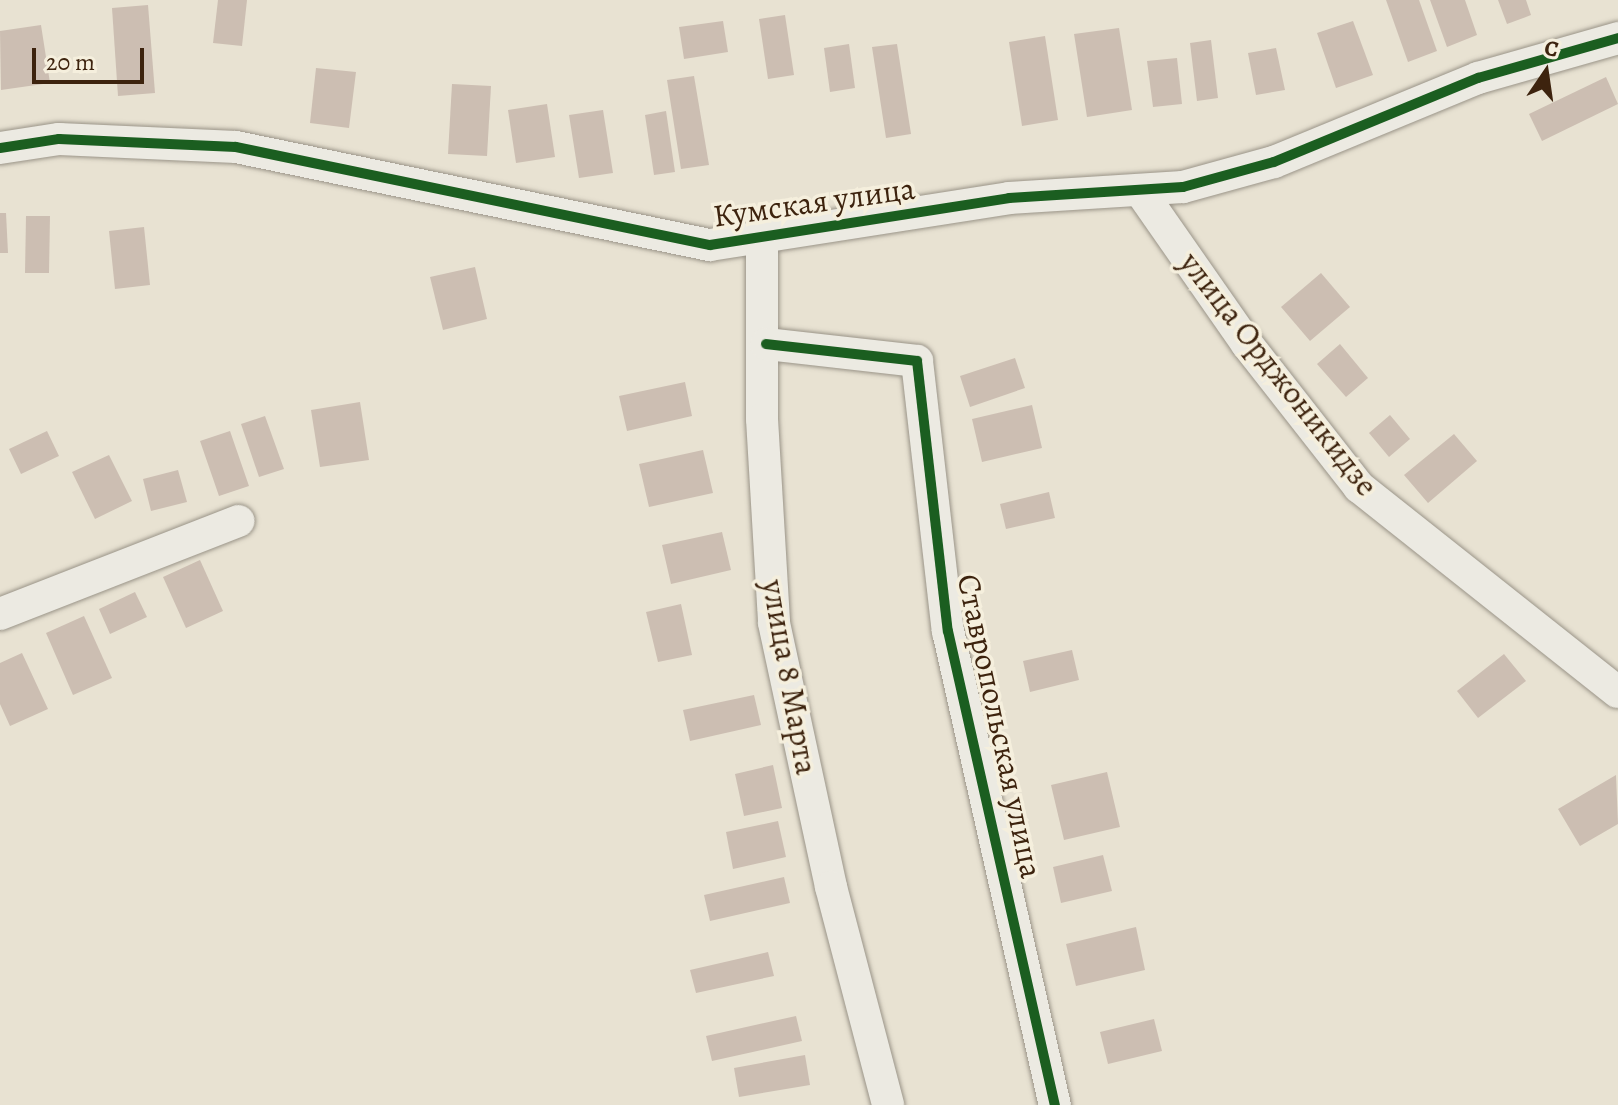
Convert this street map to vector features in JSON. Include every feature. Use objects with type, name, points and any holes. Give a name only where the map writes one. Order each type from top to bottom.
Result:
[{"type":"street","name":"Кумская улица","points":[[0,148],[59,139],[236,147],[710,245],[762,240],[1009,198],[1141,192],[1274,162],[1478,78],[1618,38]]},
{"type":"street","name":"улица Орджоникидзе","points":[[1141,192],[1247,344],[1359,487],[1618,692]]},
{"type":"street","name":"улица 8 Марта","points":[[762,240],[766,344],[762,419],[774,623],[831,887],[888,1105]]},
{"type":"street","name":"Ставропольская улица","points":[[766,344],[917,361],[948,631],[1055,1105]]},
{"type":"street","points":[[0,614],[238,521]]},
{"type":"building","points":[[218,0],[247,0],[242,46],[213,43]]},
{"type":"building","points":[[1386,0],[1419,0],[1437,51],[1408,62]]},
{"type":"building","points":[[1430,0],[1465,0],[1477,35],[1447,47]]},
{"type":"building","points":[[1498,0],[1526,0],[1531,15],[1507,24]]},
{"type":"building","points":[[148,5],[155,93],[118,96],[112,8]]},
{"type":"building","points":[[785,15],[794,75],[768,79],[759,19]]},
{"type":"building","points":[[723,21],[728,52],[684,59],[679,27]]},
{"type":"building","points":[[1353,21],[1373,75],[1336,88],[1317,33]]},
{"type":"building","points":[[41,25],[50,83],[1,90],[0,31]]},
{"type":"building","points":[[1119,28],[1132,110],[1087,117],[1074,34]]},
{"type":"building","points":[[1045,36],[1058,120],[1022,126],[1009,42]]},
{"type":"building","points":[[1211,40],[1218,98],[1197,101],[1190,43]]},
{"type":"building","points":[[849,44],[855,88],[830,92],[824,48]]},
{"type":"building","points":[[897,44],[911,134],[886,138],[872,47]]},
{"type":"building","points":[[1276,48],[1285,90],[1256,95],[1248,53]]},
{"type":"building","points":[[1177,58],[1182,104],[1153,107],[1147,61]]},
{"type":"building","points":[[316,68],[356,72],[349,128],[310,123]]},
{"type":"building","points":[[694,76],[709,165],[681,169],[667,80]]},
{"type":"building","points":[[1606,77],[1618,104],[1542,141],[1529,114]]},
{"type":"building","points":[[452,84],[491,86],[487,156],[448,154]]},
{"type":"building","points":[[547,104],[555,157],[516,163],[508,110]]},
{"type":"building","points":[[603,110],[613,173],[579,178],[569,115]]},
{"type":"building","points":[[666,111],[675,172],[654,175],[645,115]]},
{"type":"building","points":[[0,213],[6,213],[8,253],[0,253]]},
{"type":"building","points":[[26,216],[50,216],[49,273],[25,273]]},
{"type":"building","points":[[144,227],[150,285],[115,289],[109,231]]},
{"type":"building","points":[[475,267],[487,319],[443,330],[430,277]]},
{"type":"building","points":[[1321,273],[1350,307],[1310,341],[1281,307]]},
{"type":"building","points":[[1340,344],[1368,378],[1346,397],[1317,364]]},
{"type":"building","points":[[1015,358],[1025,388],[970,407],[960,376]]},
{"type":"building","points":[[685,382],[692,416],[627,431],[619,396]]},
{"type":"building","points":[[360,402],[369,460],[320,467],[311,410]]},
{"type":"building","points":[[1032,405],[1042,448],[982,462],[972,419]]},
{"type":"building","points":[[1390,415],[1410,439],[1389,457],[1369,433]]},
{"type":"building","points":[[265,416],[284,469],[259,477],[241,424]]},
{"type":"building","points":[[47,431],[59,456],[21,474],[9,449]]},
{"type":"building","points":[[230,431],[249,486],[219,496],[200,441]]},
{"type":"building","points":[[1454,434],[1477,461],[1428,503],[1404,475]]},
{"type":"building","points":[[703,450],[713,493],[649,507],[639,464]]},
{"type":"building","points":[[109,455],[132,501],[95,519],[72,472]]},
{"type":"building","points":[[178,470],[187,502],[151,511],[143,479]]},
{"type":"building","points":[[1049,492],[1055,518],[1006,529],[1000,504]]},
{"type":"building","points":[[722,532],[731,570],[671,584],[662,545]]},
{"type":"building","points":[[200,560],[223,611],[186,628],[163,577]]},
{"type":"building","points":[[135,592],[147,617],[110,634],[99,609]]},
{"type":"building","points":[[681,604],[692,655],[658,662],[646,612]]},
{"type":"building","points":[[84,616],[112,678],[73,695],[46,633]]},
{"type":"building","points":[[1072,650],[1079,680],[1030,692],[1023,661]]},
{"type":"building","points":[[22,653],[48,709],[10,726],[0,704],[0,663]]},
{"type":"building","points":[[1504,654],[1526,681],[1478,718],[1457,691]]},
{"type":"building","points":[[754,695],[761,725],[690,741],[683,710]]},
{"type":"building","points":[[773,765],[782,808],[744,816],[735,774]]},
{"type":"building","points":[[1107,772],[1120,827],[1064,840],[1051,785]]},
{"type":"building","points":[[1616,775],[1618,824],[1580,846],[1558,809]]},
{"type":"building","points":[[778,821],[786,857],[733,869],[726,832]]},
{"type":"building","points":[[1103,855],[1112,891],[1061,903],[1053,867]]},
{"type":"building","points":[[784,877],[790,903],[710,921],[704,895]]},
{"type":"building","points":[[1136,927],[1145,970],[1076,986],[1066,944]]},
{"type":"building","points":[[768,952],[774,976],[696,993],[690,970]]},
{"type":"building","points":[[796,1016],[802,1041],[712,1061],[706,1036]]},
{"type":"building","points":[[1154,1019],[1162,1051],[1108,1064],[1100,1032]]},
{"type":"building","points":[[805,1055],[810,1085],[739,1097],[734,1068]]},
{"type":"cycle path","points":[[0,148],[59,139],[236,147],[710,245],[1009,198],[1183,187],[1274,162],[1478,78],[1618,38]]},
{"type":"cycle path","points":[[766,344],[917,361],[948,631],[1055,1105]]}]
